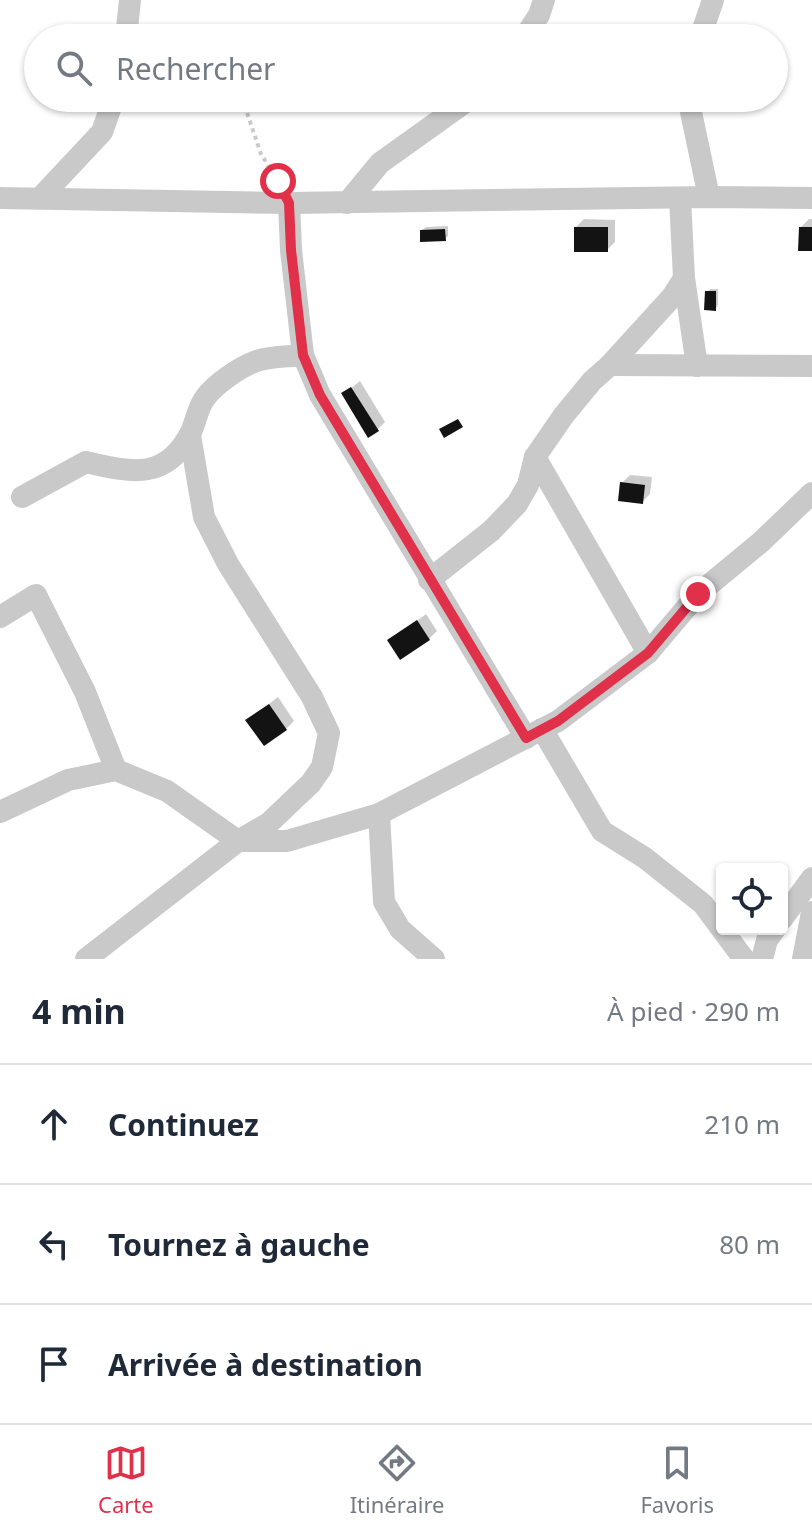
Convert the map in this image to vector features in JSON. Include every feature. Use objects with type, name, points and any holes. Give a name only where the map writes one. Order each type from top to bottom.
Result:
[{"type":"street","points":[[127,24],[130,0]]},
{"type":"street","points":[[533,24],[544,0]]},
{"type":"street","points":[[705,24],[713,0]]},
{"type":"street","points":[[41,197],[102,132],[109,112]]},
{"type":"street","points":[[347,203],[380,163],[451,112]]},
{"type":"street","points":[[691,112],[709,197]]},
{"type":"street","points":[[0,198],[289,203],[812,198]]},
{"type":"street","points":[[680,198],[684,278],[697,366]]},
{"type":"street","points":[[289,203],[303,355],[320,395],[429,580],[602,831],[645,858],[703,904],[744,959]]},
{"type":"street","points":[[429,580],[491,531],[517,504],[528,485],[535,457],[564,415],[672,297],[684,278]]},
{"type":"street","points":[[22,497],[86,462],[129,472],[154,470],[172,457],[190,435],[204,398],[222,382],[256,361],[303,355]]},
{"type":"street","points":[[610,365],[812,366]]},
{"type":"street","points":[[86,959],[110,950],[238,841],[269,823],[311,783],[322,767],[329,733],[312,697],[228,564],[204,517],[190,435]]},
{"type":"street","points":[[535,457],[648,653]]},
{"type":"street","points":[[0,812],[68,780],[116,770],[167,791],[238,841],[287,841],[379,814],[558,721],[648,653],[698,594],[761,542],[812,493]]},
{"type":"street","points":[[0,617],[36,595],[85,692],[116,770]]},
{"type":"street","points":[[379,814],[384,902],[400,929],[434,959]]},
{"type":"street","points":[[788,911],[812,878]]},
{"type":"street","points":[[803,959],[812,912]]},
{"type":"street","points":[[762,959],[771,935]]},
{"type":"path","points":[[247,112],[261,154],[289,203]]},
{"type":"building","points":[[574,227],[608,227],[608,252],[574,252]]},
{"type":"building","points":[[799,227],[812,227],[812,251],[798,251]]},
{"type":"building","points":[[445,229],[446,241],[420,242],[420,230]]},
{"type":"building","points":[[705,291],[716,291],[716,311],[704,310]]},
{"type":"building","points":[[351,387],[379,431],[368,438],[341,393]]},
{"type":"building","points":[[458,419],[463,427],[444,438],[439,429]]},
{"type":"building","points":[[620,482],[645,485],[643,504],[618,501]]},
{"type":"building","points":[[417,620],[430,640],[400,660],[387,640]]},
{"type":"building","points":[[269,704],[287,730],[264,746],[245,720]]},
{"type":"route","points":[[278,181],[289,203],[303,355],[320,395],[526,738],[558,721],[648,653],[698,594]]}]
